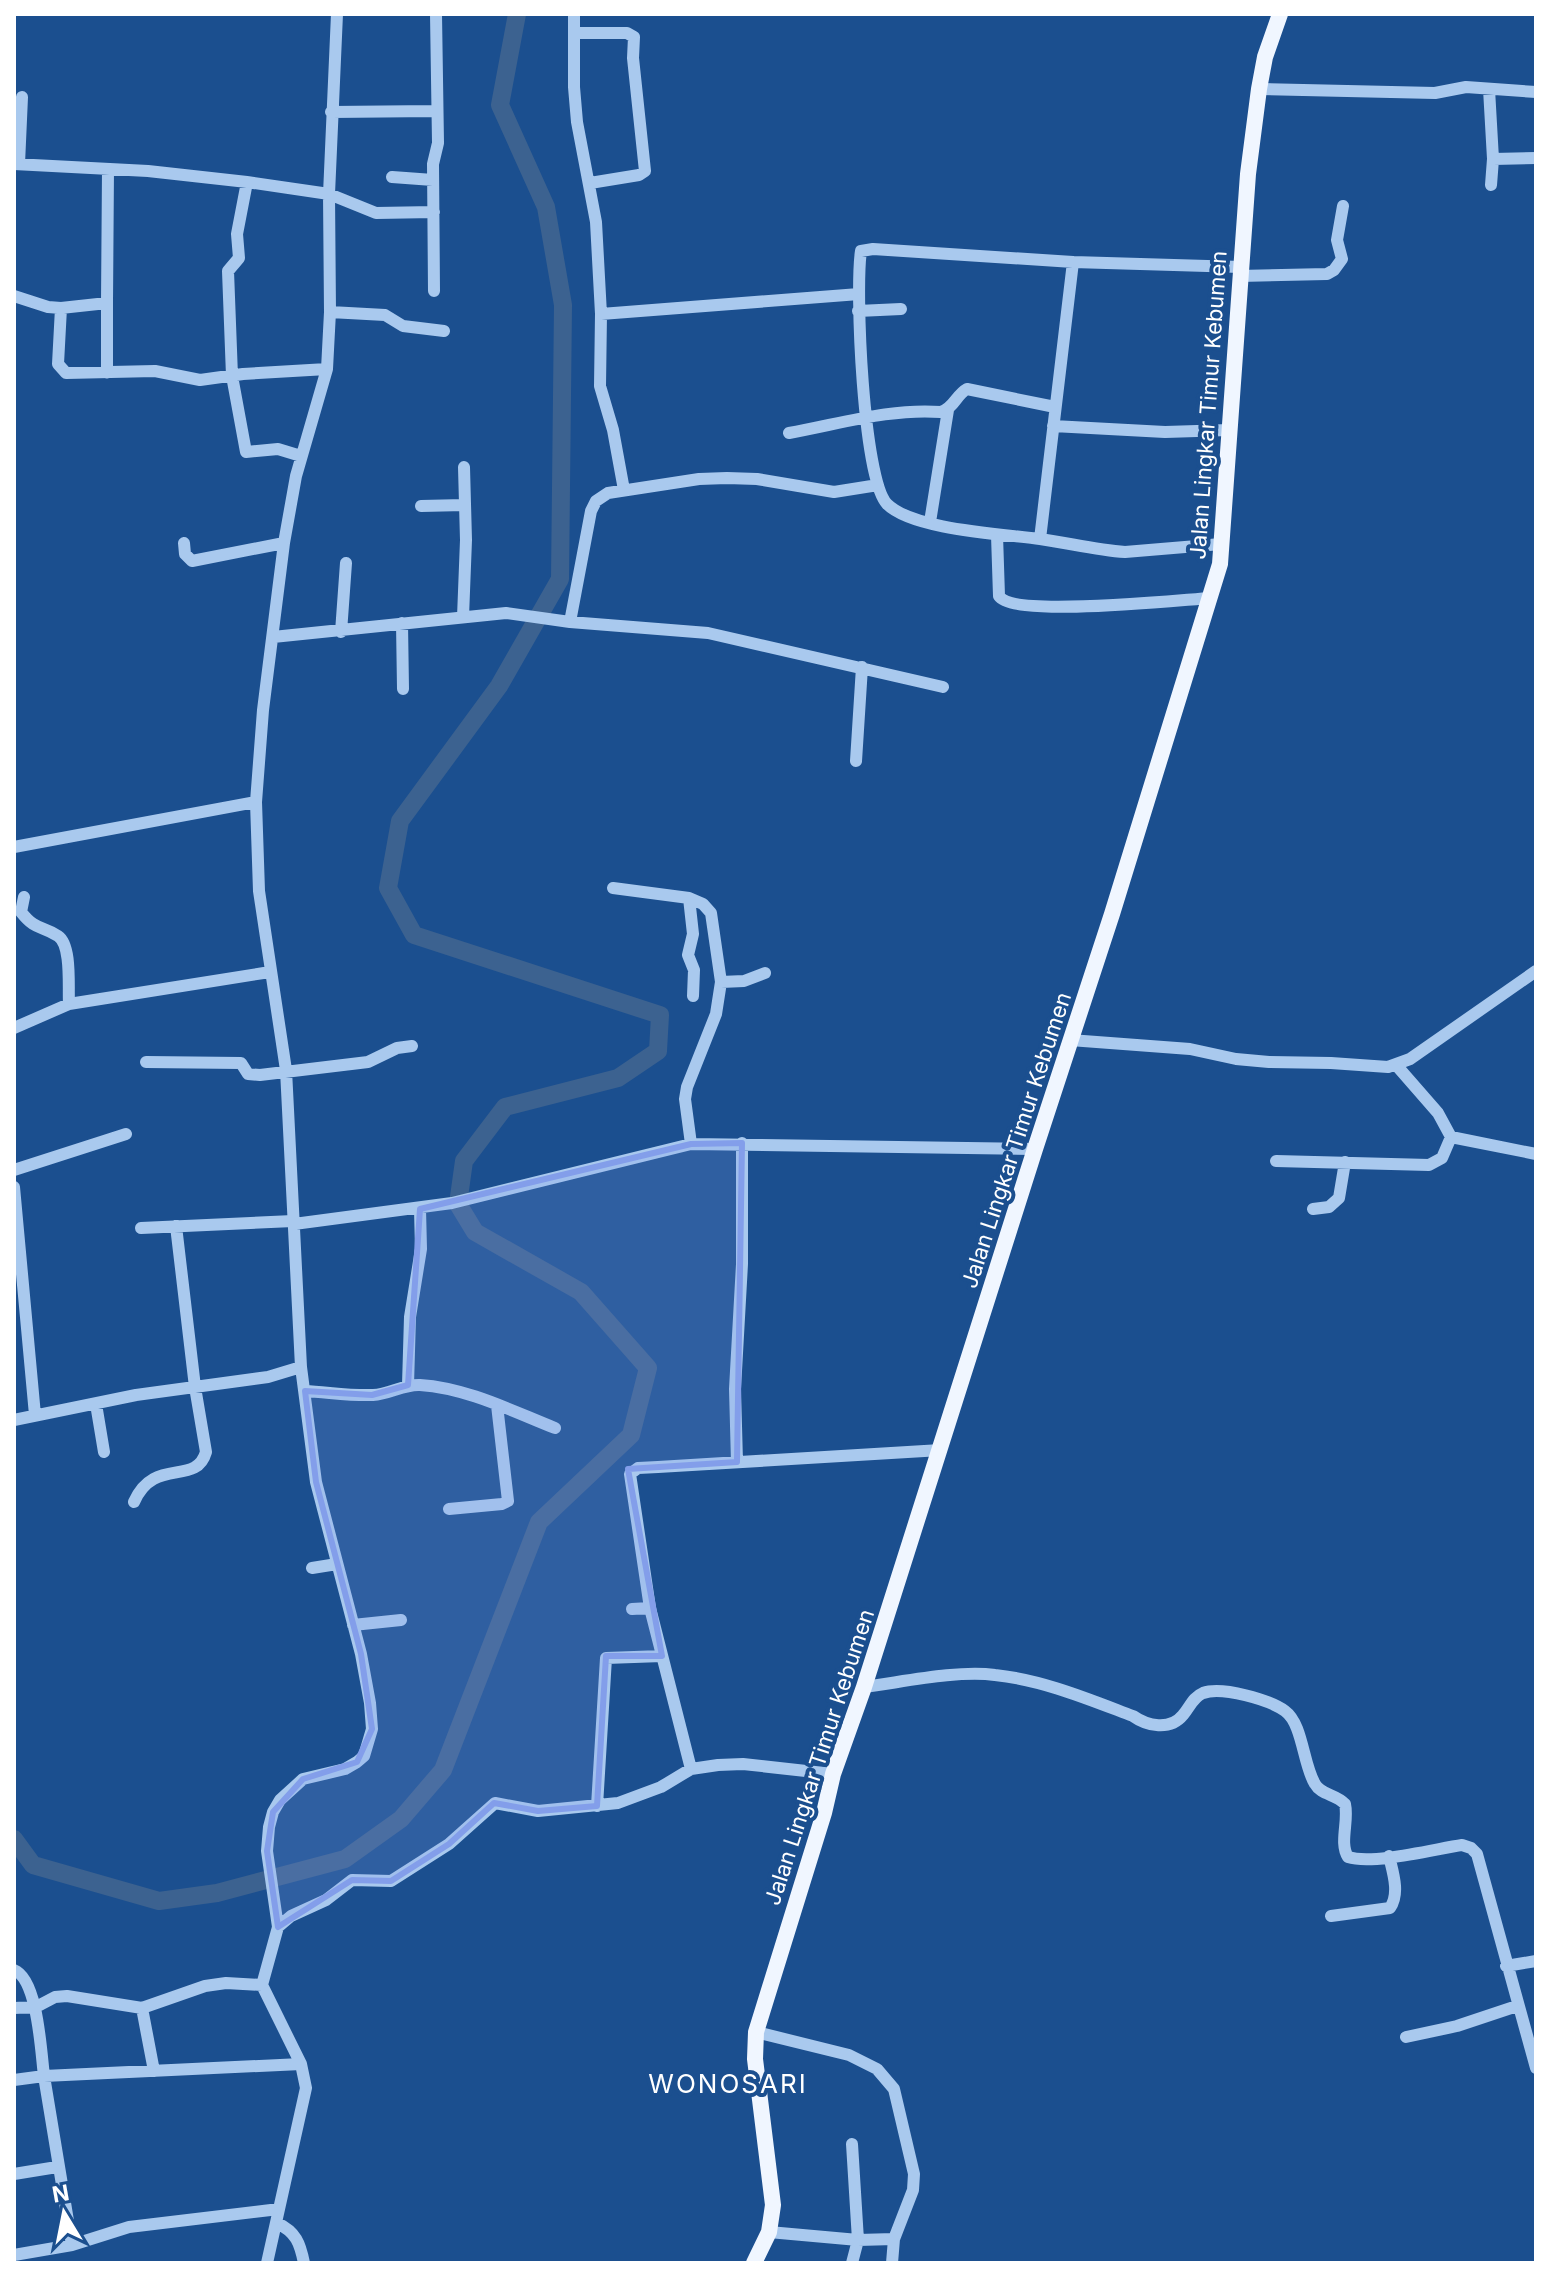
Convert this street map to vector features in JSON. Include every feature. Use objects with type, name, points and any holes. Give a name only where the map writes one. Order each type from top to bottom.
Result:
[{"type":"main road","name":"Jalan Lingkar Timur Kebumen","points":[[754,2263],[769,2232],[773,2205],[755,2059],[756,2032],[824,1813],[833,1774],[941,1450],[1220,564],[1248,174],[1265,57],[1280,14]]},
{"type":"street","points":[[267,2263],[305,2099],[306,2079],[262,1985],[277,1921],[267,1851],[269,1827],[280,1800],[303,1779],[345,1769],[357,1762],[367,1748],[372,1729],[370,1703],[353,1625],[310,1453],[301,1367],[286,1070],[259,891],[256,802],[263,710],[284,543],[301,456],[327,369],[331,112],[337,14]]},
{"type":"street","points":[[434,291],[433,164],[438,144],[435,111],[436,14]]},
{"type":"street","points":[[574,14],[577,122],[596,222],[601,390],[613,430],[624,490]]},
{"type":"street","points":[[574,33],[627,33],[634,37],[633,58],[645,171],[639,175],[590,183]]},
{"type":"street","points":[[1259,89],[1435,93],[1457,88],[1536,92]]},
{"type":"street","points":[[1489,89],[1493,159],[1491,185]]},
{"type":"street","points":[[22,97],[17,164],[247,182],[329,194],[376,213],[434,212]]},
{"type":"street","points":[[331,112],[435,111]]},
{"type":"street","points":[[1493,159],[1536,158]]},
{"type":"street","points":[[107,373],[108,169]]},
{"type":"street","points":[[392,177],[433,180]]},
{"type":"street","points":[[247,182],[237,234],[239,258],[228,271],[232,376],[246,452],[278,449],[301,456]]},
{"type":"street","points":[[1221,544],[1125,552],[997,535],[930,522],[895,510],[885,502],[878,485],[868,419],[858,311],[861,251],[873,249],[1240,272],[1327,274],[1342,259],[1337,240],[1343,206]]},
{"type":"street","points":[[1040,539],[1073,262]]},
{"type":"street","points":[[601,314],[859,294]]},
{"type":"street","points":[[14,296],[61,308],[107,303]]},
{"type":"street","points":[[61,308],[58,364],[72,374],[155,371],[200,380],[327,369]]},
{"type":"street","points":[[858,311],[901,309]]},
{"type":"street","points":[[330,312],[385,315],[403,326],[444,331]]},
{"type":"street","points":[[930,522],[948,410],[960,394],[967,389],[1055,407]]},
{"type":"street","points":[[789,433],[901,411],[948,410]]},
{"type":"street","points":[[1053,426],[1165,432],[1229,430]]},
{"type":"street","points":[[463,617],[466,540],[464,467]]},
{"type":"street","points":[[567,622],[591,511],[601,496],[699,479],[757,479],[834,492],[878,485]]},
{"type":"street","points":[[421,506],[464,505]]},
{"type":"street","points":[[997,535],[999,596],[1004,603],[1036,608],[1211,598]]},
{"type":"street","points":[[184,543],[185,554],[192,561],[284,543]]},
{"type":"street","points":[[341,632],[346,563]]},
{"type":"street","points":[[273,637],[506,613],[567,622],[708,633],[943,687]]},
{"type":"street","points":[[402,623],[403,689]]},
{"type":"street","points":[[856,761],[862,667]]},
{"type":"street","points":[[14,847],[256,802]]},
{"type":"street","points":[[613,888],[689,898],[703,904],[711,913],[721,982],[716,1014],[687,1087],[685,1099],[691,1144]]},
{"type":"street","points":[[24,897],[18,911],[36,927],[59,936],[67,947],[69,1004]]},
{"type":"street","points":[[689,898],[693,934],[688,955],[694,970],[693,996]]},
{"type":"street","points":[[1070,1040],[1190,1049],[1269,1062],[1397,1066],[1536,971]]},
{"type":"street","points":[[14,1028],[69,1004],[270,972]]},
{"type":"street","points":[[721,982],[744,981],[765,973]]},
{"type":"street","points":[[146,1062],[239,1063],[250,1075],[368,1062],[388,1051],[412,1046]]},
{"type":"street","points":[[1397,1066],[1438,1113],[1451,1137]]},
{"type":"street","points":[[14,1170],[126,1134]]},
{"type":"street","points":[[1451,1137],[1536,1154]]},
{"type":"street","points":[[1276,1161],[1432,1165],[1442,1158],[1451,1137]]},
{"type":"street","points":[[737,1462],[735,1389],[742,1264],[742,1143]]},
{"type":"street","points":[[141,1228],[294,1222],[420,1209],[691,1144],[1035,1149]]},
{"type":"street","points":[[1313,1209],[1329,1207],[1339,1198],[1345,1162]]},
{"type":"street","points":[[14,1187],[35,1415]]},
{"type":"street","points":[[408,1385],[410,1317],[421,1249],[420,1209]]},
{"type":"street","points":[[134,1502],[141,1486],[147,1481],[156,1476],[192,1470],[204,1460],[206,1452],[176,1226]]},
{"type":"street","points":[[14,1420],[268,1377],[301,1367]]},
{"type":"street","points":[[305,1391],[372,1395],[408,1385],[444,1389],[497,1405],[555,1428]]},
{"type":"street","points":[[96,1404],[104,1452]]},
{"type":"street","points":[[449,1509],[508,1501],[497,1405]]},
{"type":"street","points":[[691,1769],[650,1608],[630,1474],[638,1468],[941,1450]]},
{"type":"street","points":[[312,1568],[337,1564]]},
{"type":"street","points":[[632,1609],[650,1608]]},
{"type":"street","points":[[353,1625],[401,1620]]},
{"type":"street","points":[[597,1806],[606,1658],[662,1656]]},
{"type":"street","points":[[864,1687],[972,1674],[996,1675],[1062,1689],[1133,1716],[1143,1723],[1163,1725],[1183,1716],[1202,1693],[1211,1691],[1265,1699],[1291,1716],[1315,1784],[1345,1804],[1345,1854],[1358,1859],[1462,1845],[1477,1854],[1536,2068]]},
{"type":"street","points":[[277,1921],[326,1900],[357,1880],[391,1881],[449,1844],[495,1803],[538,1811],[597,1806],[641,1796],[691,1769],[743,1764],[833,1774]]},
{"type":"street","points":[[1331,1916],[1390,1908],[1394,1903],[1395,1880],[1389,1856]]},
{"type":"street","points":[[1506,1966],[1536,1961]]},
{"type":"street","points":[[14,1970],[22,1975],[36,2007],[57,2167],[72,2245]]},
{"type":"street","points":[[14,2008],[36,2007],[55,1997],[67,1996],[142,2008],[205,1986],[226,1983],[262,1985]]},
{"type":"street","points":[[1406,2037],[1457,2026],[1517,2006]]},
{"type":"street","points":[[142,2008],[154,2071]]},
{"type":"street","points":[[756,2032],[849,2055],[877,2069],[894,2089],[914,2174],[913,2190],[894,2239],[892,2263]]},
{"type":"street","points":[[14,2080],[301,2064]]},
{"type":"street","points":[[852,2144],[858,2240],[852,2263]]},
{"type":"street","points":[[14,2174],[57,2167]]},
{"type":"street","points":[[14,2255],[72,2245],[129,2227],[279,2209]]},
{"type":"street","points":[[277,2223],[296,2237],[304,2263]]},
{"type":"street","points":[[769,2232],[858,2240],[894,2239]]},
{"type":"highlighted area","points":[[742,1143],[737,1462],[628,1469],[662,1656],[606,1656],[597,1806],[538,1811],[494,1803],[449,1844],[391,1881],[352,1880],[278,1927],[267,1851],[273,1812],[303,1779],[357,1762],[372,1729],[361,1654],[316,1482],[305,1391],[372,1395],[408,1385],[420,1209],[691,1144]]},
{"type":"waterway","points":[[14,1839],[33,1865],[159,1901],[217,1893],[345,1859],[401,1819],[443,1770],[539,1522],[631,1435],[648,1368],[581,1292],[475,1232],[458,1204],[464,1161],[505,1107],[618,1078],[658,1051],[660,1015],[414,935],[388,888],[400,821],[499,686],[560,579],[563,305],[546,207],[500,105],[517,14]]},
{"type":"district","name":"WONOSARI","points":[[728,2083]]}]
